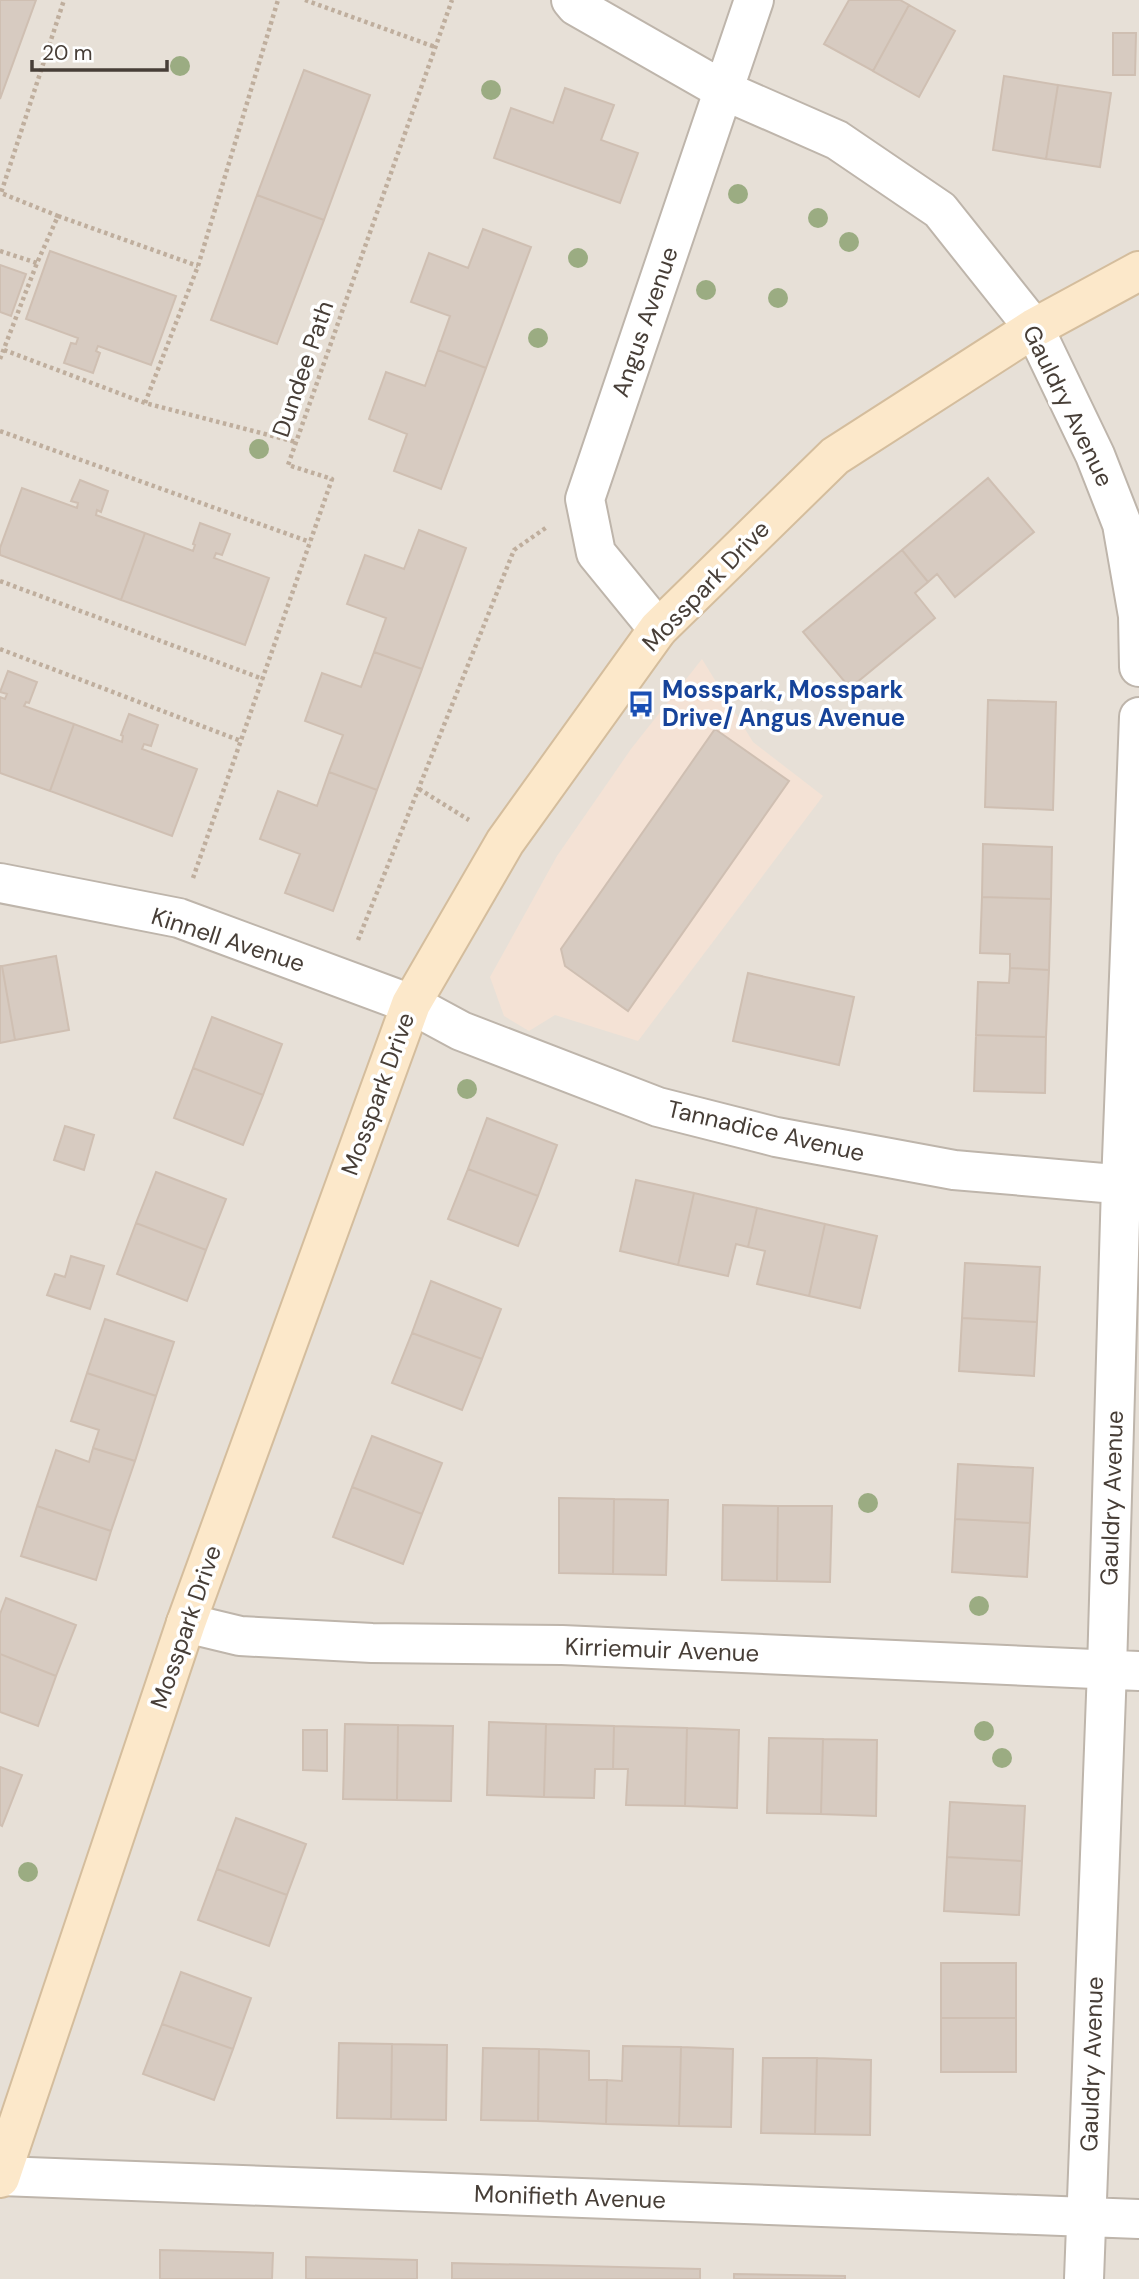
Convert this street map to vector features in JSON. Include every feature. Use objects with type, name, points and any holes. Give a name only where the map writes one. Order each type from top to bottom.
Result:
[{"type":"street","name":"Gauldry Avenue","points":[[571,0],[576,6],[723,90],[837,140],[940,210],[1034,328],[1095,454],[1122,524],[1138,616],[1139,667]]},
{"type":"street","name":"Angus Avenue","points":[[585,499],[754,0]]},
{"type":"street","name":"Mosspark Drive","points":[[0,2177],[186,1623],[411,1004],[505,842],[658,629],[835,456],[1034,328],[1139,271]]},
{"type":"street","points":[[585,499],[596,553],[658,629]]},
{"type":"street","name":"Gauldry Avenue","points":[[1084,2279],[1123,1670],[1139,717]]},
{"type":"street","name":"Kinnell Avenue","points":[[0,883],[179,918],[411,1004]]},
{"type":"street","name":"Tannadice Avenue","points":[[411,1004],[461,1031],[658,1107],[776,1137],[954,1170],[1130,1185]]},
{"type":"street","name":"Kirriemuir Avenue","points":[[186,1623],[240,1636],[372,1643],[562,1645],[1123,1670]]},
{"type":"street","name":"Monifieth Avenue","points":[[0,2177],[79,2177],[1139,2219]]},
{"type":"path","points":[[64,0],[1,195],[198,266]]},
{"type":"path","points":[[145,403],[198,266],[278,0]]},
{"type":"path","points":[[305,0],[435,47]]},
{"type":"path","name":"Dundee Path","points":[[179,918],[332,479],[288,465],[452,0]]},
{"type":"path","points":[[0,359],[58,216]]},
{"type":"path","points":[[0,251],[37,263]]},
{"type":"path","points":[[5,350],[145,403],[296,442]]},
{"type":"path","points":[[0,431],[310,542]]},
{"type":"path","points":[[342,978],[514,550],[585,499]]},
{"type":"path","points":[[0,581],[263,679]]},
{"type":"path","points":[[0,649],[241,741]]},
{"type":"path","points":[[419,789],[505,842]]},
{"type":"shaded area","points":[[0,0],[1139,0],[1139,2279],[0,2279]]},
{"type":"shaded area","points":[[702,659],[753,742],[823,796],[638,1041],[555,1015],[529,1031],[504,1016],[490,977],[557,856],[631,749]]},
{"type":"building","points":[[0,0],[36,0],[0,99]]},
{"type":"building","points":[[849,0],[900,0],[909,5],[873,71],[824,44]]},
{"type":"building","points":[[909,5],[955,31],[919,97],[873,71]]},
{"type":"building","points":[[1113,33],[1136,33],[1135,75],[1113,75]]},
{"type":"building","points":[[304,70],[370,95],[324,220],[257,195]]},
{"type":"building","points":[[1004,76],[1058,85],[1046,159],[993,150]]},
{"type":"building","points":[[1058,85],[1111,93],[1100,167],[1046,159]]},
{"type":"building","points":[[565,88],[614,105],[601,140],[638,153],[620,203],[494,158],[511,108],[553,123]]},
{"type":"building","points":[[257,195],[324,220],[277,344],[211,320]]},
{"type":"building","points":[[483,229],[531,247],[486,368],[438,350],[450,316],[411,302],[429,253],[468,268]]},
{"type":"building","points":[[50,251],[176,296],[151,365],[98,346],[96,351],[100,353],[93,373],[64,363],[71,343],[76,344],[78,338],[26,319]]},
{"type":"building","points":[[0,265],[26,274],[11,316],[0,312]]},
{"type":"building","points":[[438,350],[486,368],[441,489],[394,471],[407,434],[369,419],[386,372],[425,386]]},
{"type":"building","points":[[988,478],[1034,532],[955,597],[937,574],[928,582],[902,550]]},
{"type":"building","points":[[80,480],[108,491],[101,512],[97,510],[96,515],[145,533],[121,600],[0,555],[0,548],[22,488],[77,508],[78,503],[71,501]]},
{"type":"building","points":[[200,523],[230,534],[222,555],[216,553],[214,558],[269,578],[245,645],[121,600],[145,533],[193,551]]},
{"type":"building","points":[[419,530],[466,548],[422,669],[374,652],[386,618],[347,604],[365,555],[404,569]]},
{"type":"building","points":[[902,550],[928,582],[915,593],[935,618],[850,688],[803,632]]},
{"type":"building","points":[[374,652],[422,669],[377,790],[329,772],[343,735],[305,721],[322,673],[361,687]]},
{"type":"building","points":[[8,671],[37,682],[29,703],[26,702],[24,706],[74,724],[50,791],[0,773],[0,697],[5,699],[7,694],[0,692]]},
{"type":"building","points":[[988,700],[1056,702],[1053,810],[985,807]]},
{"type":"building","points":[[129,714],[158,725],[151,746],[144,744],[142,749],[197,769],[172,836],[50,791],[74,724],[122,742],[121,735]]},
{"type":"building","points":[[715,729],[789,781],[628,1011],[565,966],[561,949]]},
{"type":"building","points":[[329,772],[377,790],[333,911],[285,893],[300,854],[260,839],[278,791],[317,806]]},
{"type":"building","points":[[983,844],[1052,847],[1051,899],[982,897]]},
{"type":"building","points":[[982,897],[1051,899],[1049,970],[1010,968],[1010,954],[980,953]]},
{"type":"building","points":[[56,956],[69,1030],[15,1040],[2,966]]},
{"type":"building","points":[[0,966],[15,1040],[0,1043]]},
{"type":"building","points":[[1010,968],[1049,970],[1046,1037],[976,1035],[978,982],[1009,983]]},
{"type":"building","points":[[748,973],[854,997],[839,1065],[733,1041]]},
{"type":"building","points":[[212,1017],[282,1044],[263,1095],[193,1068]]},
{"type":"building","points":[[976,1035],[1046,1037],[1045,1093],[974,1091]]},
{"type":"building","points":[[193,1068],[263,1095],[243,1145],[174,1118]]},
{"type":"building","points":[[487,1118],[557,1145],[538,1196],[468,1169]]},
{"type":"building","points":[[65,1126],[94,1135],[84,1170],[54,1160]]},
{"type":"building","points":[[468,1169],[538,1196],[518,1246],[448,1219]]},
{"type":"building","points":[[156,1172],[226,1199],[206,1250],[136,1223]]},
{"type":"building","points":[[636,1180],[694,1193],[678,1265],[620,1251]]},
{"type":"building","points":[[694,1193],[757,1208],[748,1247],[736,1244],[728,1276],[678,1265]]},
{"type":"building","points":[[757,1208],[825,1224],[809,1296],[757,1284],[765,1251],[748,1247]]},
{"type":"building","points":[[136,1223],[206,1250],[187,1301],[117,1274]]},
{"type":"building","points":[[825,1224],[877,1236],[860,1308],[809,1296]]},
{"type":"building","points":[[71,1256],[104,1266],[90,1309],[47,1295],[55,1274],[65,1277]]},
{"type":"building","points":[[965,1263],[1040,1267],[1037,1322],[962,1318]]},
{"type":"building","points":[[431,1281],[501,1309],[482,1359],[412,1333]]},
{"type":"building","points":[[962,1318],[1037,1322],[1034,1376],[959,1371]]},
{"type":"building","points":[[105,1319],[174,1342],[156,1396],[87,1373]]},
{"type":"building","points":[[412,1333],[482,1359],[462,1410],[392,1383]]},
{"type":"building","points":[[87,1373],[156,1396],[135,1461],[93,1448],[99,1430],[71,1421]]},
{"type":"building","points":[[372,1436],[442,1463],[422,1514],[352,1487]]},
{"type":"building","points":[[93,1448],[135,1461],[111,1531],[37,1506],[56,1450],[89,1462]]},
{"type":"building","points":[[958,1464],[1033,1468],[1030,1523],[955,1519]]},
{"type":"building","points":[[352,1487],[422,1514],[403,1564],[333,1537]]},
{"type":"building","points":[[559,1498],[614,1499],[613,1574],[559,1573]]},
{"type":"building","points":[[614,1499],[668,1500],[666,1575],[613,1574]]},
{"type":"building","points":[[723,1505],[778,1506],[777,1581],[722,1580]]},
{"type":"building","points":[[37,1506],[111,1531],[96,1580],[21,1556]]},
{"type":"building","points":[[778,1506],[832,1506],[830,1582],[777,1581]]},
{"type":"building","points":[[955,1519],[1030,1523],[1027,1577],[952,1572]]},
{"type":"building","points":[[6,1598],[76,1625],[56,1676],[0,1654],[0,1614]]},
{"type":"building","points":[[0,1654],[56,1676],[38,1726],[0,1712]]},
{"type":"building","points":[[489,1722],[546,1724],[544,1797],[487,1795]]},
{"type":"building","points":[[345,1724],[398,1725],[397,1800],[343,1799]]},
{"type":"building","points":[[546,1724],[614,1726],[613,1769],[595,1769],[594,1798],[544,1797]]},
{"type":"building","points":[[398,1725],[453,1726],[451,1801],[397,1800]]},
{"type":"building","points":[[614,1726],[687,1728],[685,1806],[626,1805],[628,1769],[613,1769]]},
{"type":"building","points":[[687,1728],[739,1730],[737,1808],[685,1806]]},
{"type":"building","points":[[303,1730],[327,1730],[327,1771],[303,1770]]},
{"type":"building","points":[[769,1738],[823,1739],[821,1814],[767,1813]]},
{"type":"building","points":[[823,1739],[877,1740],[876,1816],[821,1814]]},
{"type":"building","points":[[0,1767],[22,1775],[2,1826],[0,1825]]},
{"type":"building","points":[[950,1802],[1025,1806],[1022,1861],[947,1857]]},
{"type":"building","points":[[236,1818],[306,1844],[287,1895],[217,1869]]},
{"type":"building","points":[[947,1857],[1022,1861],[1019,1915],[944,1911]]},
{"type":"building","points":[[217,1869],[287,1895],[269,1946],[198,1920]]},
{"type":"building","points":[[941,1963],[1016,1963],[1016,2018],[941,2018]]},
{"type":"building","points":[[181,1972],[251,1998],[233,2049],[162,2024]]},
{"type":"building","points":[[941,2018],[1016,2018],[1016,2072],[941,2072]]},
{"type":"building","points":[[162,2024],[233,2049],[214,2100],[143,2074]]},
{"type":"building","points":[[339,2043],[392,2044],[391,2119],[337,2118]]},
{"type":"building","points":[[392,2044],[447,2045],[446,2120],[391,2119]]},
{"type":"building","points":[[623,2046],[681,2047],[679,2126],[606,2124],[607,2080],[622,2081]]},
{"type":"building","points":[[681,2047],[733,2049],[731,2127],[679,2126]]},
{"type":"building","points":[[483,2048],[539,2049],[538,2121],[481,2120]]},
{"type":"building","points":[[539,2049],[589,2051],[589,2080],[607,2080],[606,2124],[538,2121]]},
{"type":"building","points":[[763,2058],[817,2058],[815,2134],[761,2133]]},
{"type":"building","points":[[817,2058],[871,2060],[870,2135],[815,2134]]},
{"type":"building","points":[[160,2250],[273,2253],[272,2279],[160,2279]]},
{"type":"building","points":[[306,2257],[417,2260],[417,2279],[306,2279]]},
{"type":"building","points":[[452,2263],[700,2269],[700,2279],[452,2279]]},
{"type":"building","points":[[734,2274],[845,2276],[845,2279],[734,2279]]},
{"type":"place","name":"Mosspark, Mosspark Drive/ Angus Avenue","points":[[641,704]]}]
